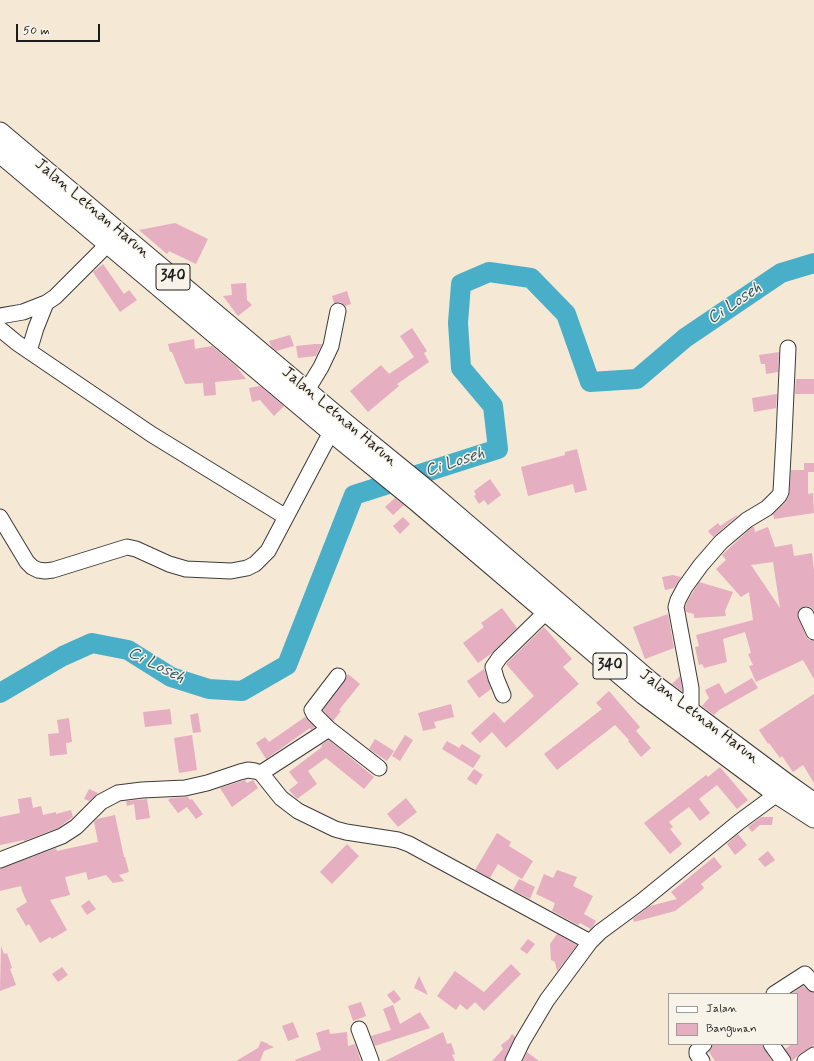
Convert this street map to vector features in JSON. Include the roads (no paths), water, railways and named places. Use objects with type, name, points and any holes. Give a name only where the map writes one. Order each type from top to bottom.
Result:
[{"type":"main road","name":"Jalan Letnan Harun","points":[[0,132],[20,159],[108,244],[303,397]]},
{"type":"main road","name":"Jalan Letnan Harun","points":[[0,153],[20,159],[303,397],[337,430],[421,495],[691,713],[781,788]]},
{"type":"main road","name":"Jalan Letnan Harun","points":[[421,495],[546,612],[644,695],[781,788],[809,801],[814,818]]},
{"type":"street","points":[[0,316],[23,312],[46,303],[55,297],[108,244]]},
{"type":"street","points":[[29,351],[34,332],[46,303]]},
{"type":"street","points":[[303,397],[321,367],[331,346],[338,311]]},
{"type":"street","points":[[0,329],[29,351],[151,434],[286,517]]},
{"type":"street","points":[[691,713],[691,688],[676,608],[678,600],[701,564],[721,542],[747,520],[767,508],[781,492],[788,348]]},
{"type":"street","points":[[0,517],[27,562],[38,570],[53,570],[127,547],[169,564],[186,569],[239,570],[247,568],[262,558],[268,551],[286,517],[337,430]]},
{"type":"street","points":[[503,695],[493,667],[500,657],[546,612]]},
{"type":"street","points":[[806,615],[814,632]]},
{"type":"street","points":[[338,676],[312,710],[329,729],[379,768]]},
{"type":"street","points":[[261,774],[329,729]]},
{"type":"street","points":[[0,860],[62,836],[76,827],[101,802],[118,793],[142,790],[185,788],[248,770],[261,774],[281,798],[298,811],[335,829],[398,840],[409,844],[590,942]]},
{"type":"street","points":[[513,1061],[522,1042],[547,1000],[590,942],[600,932],[642,901],[781,788]]},
{"type":"street","points":[[776,993],[805,974],[814,984]]},
{"type":"street","points":[[359,1029],[371,1061]]},
{"type":"street","points":[[702,1061],[697,1054],[697,1051],[703,1045]]},
{"type":"street","points":[[772,1045],[783,1061]]},
{"type":"street","points":[[805,1061],[814,1055]]},
{"type":"waterway","name":"Ci Loseh","points":[[0,693],[63,656],[92,643],[128,650],[171,677],[209,689],[242,691],[287,665],[354,495],[498,449],[493,406],[461,368],[458,323],[461,284],[489,272],[531,278],[566,314],[590,382],[637,379],[685,338],[781,273],[814,263]]}]
